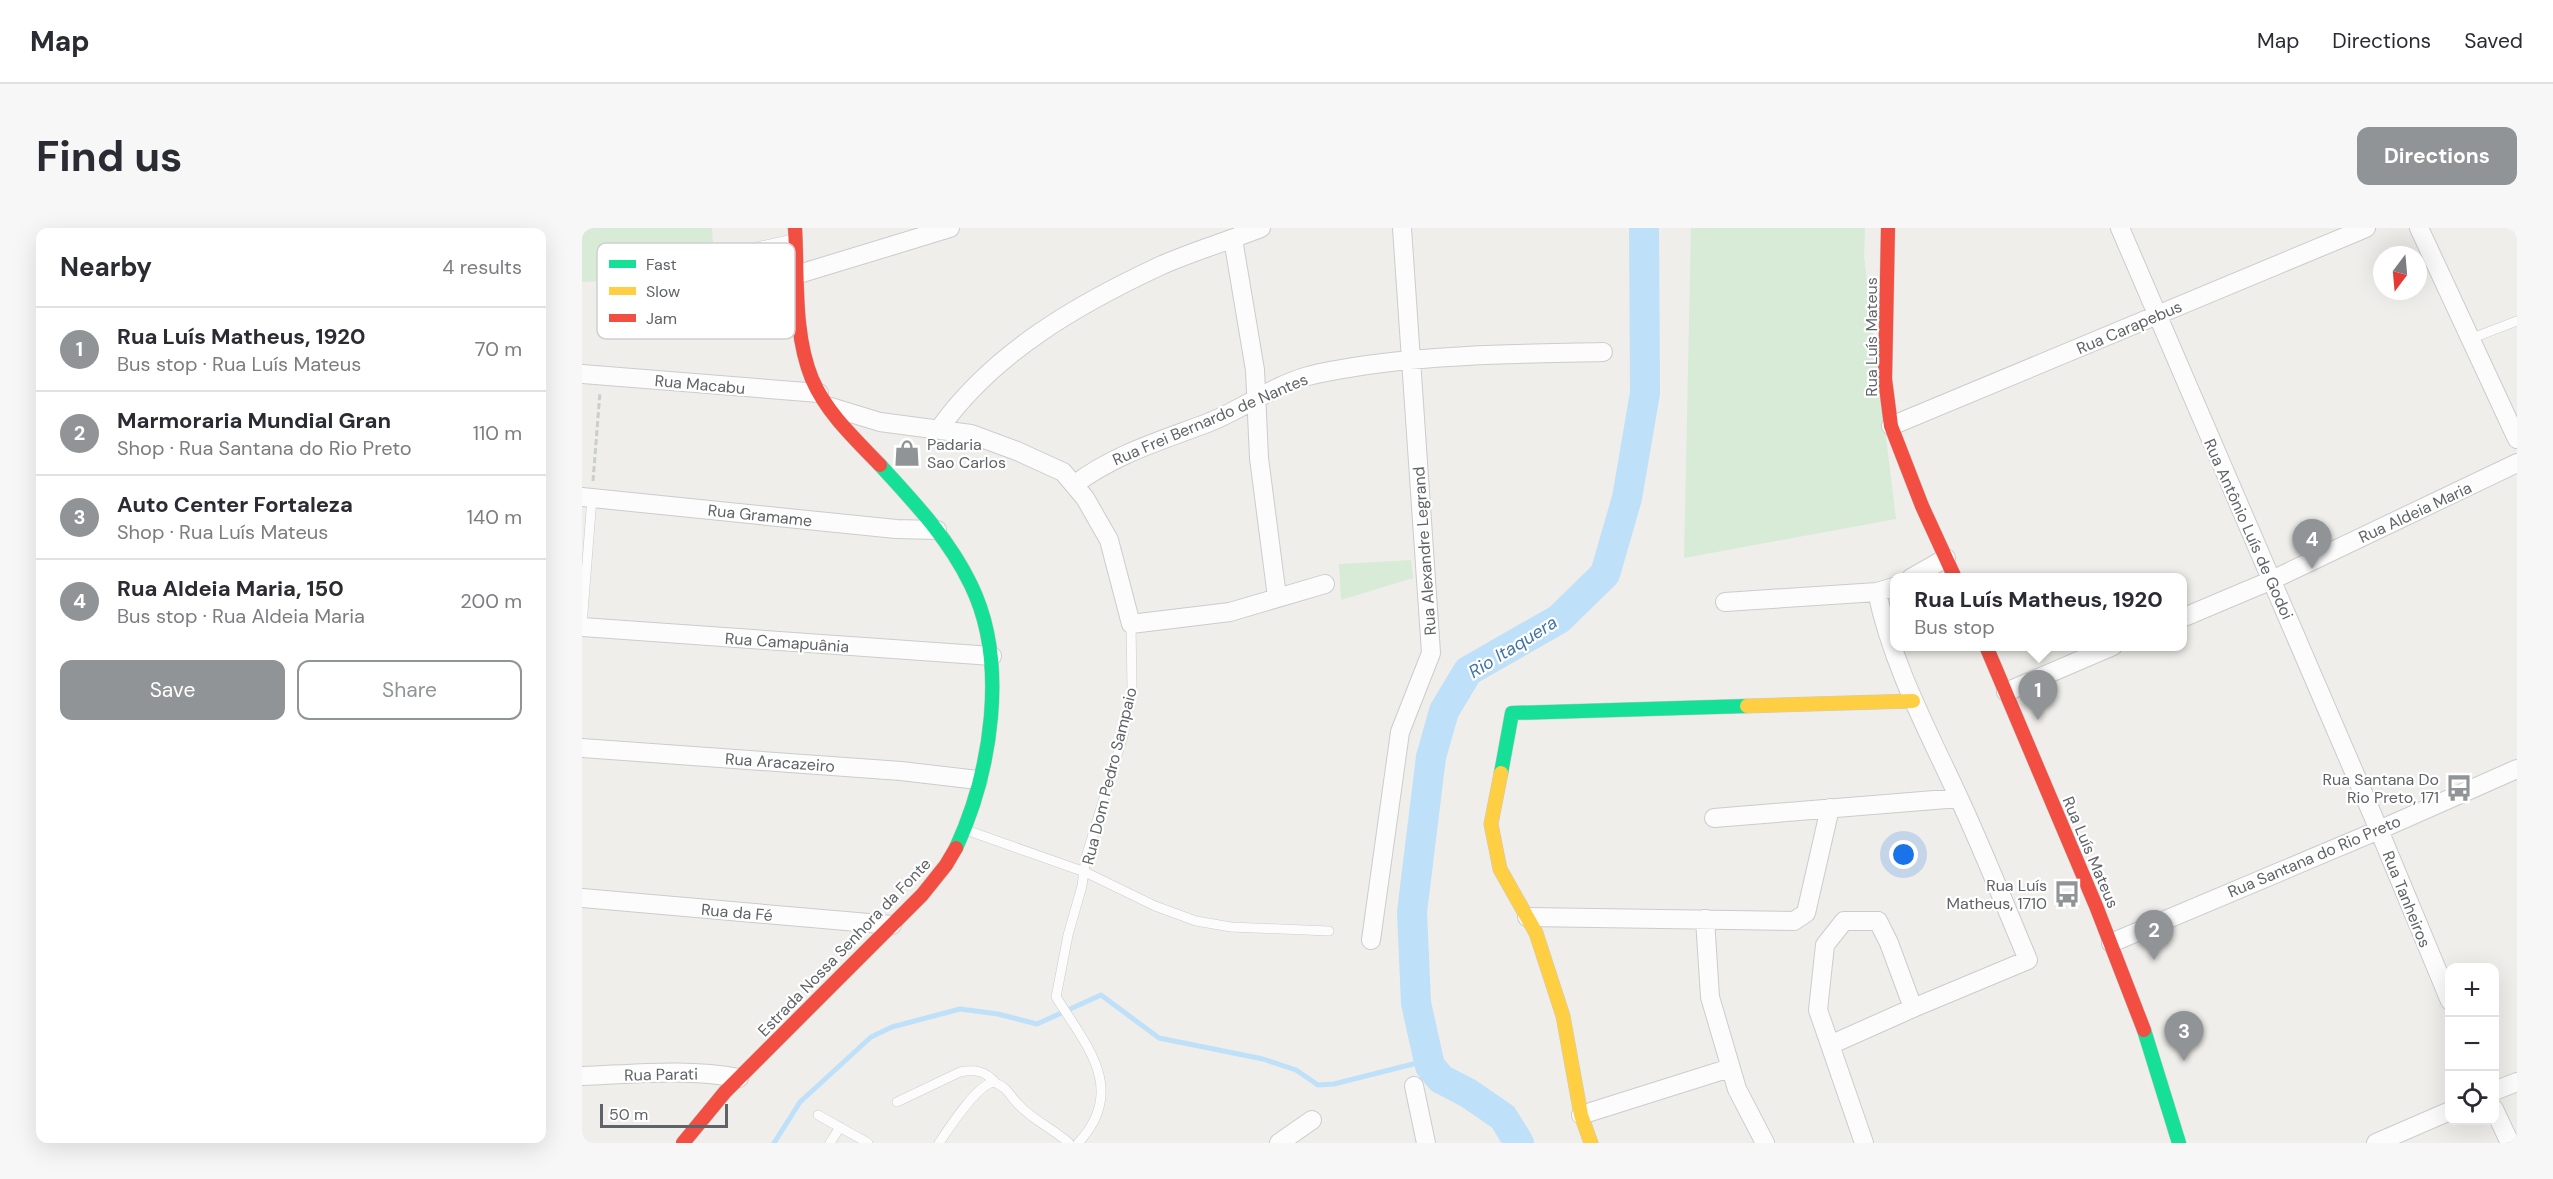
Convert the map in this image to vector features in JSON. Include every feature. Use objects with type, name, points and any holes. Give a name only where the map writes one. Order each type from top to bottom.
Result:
[{"type":"street","points":[[799,274],[950,228]]},
{"type":"street","points":[[939,429],[956,406],[988,373],[1017,349],[1068,314],[1162,265],[1261,228]]},
{"type":"street","name":"Rua Alexandre Legrand","points":[[1371,940],[1400,732],[1431,653],[1402,228]]},
{"type":"street","name":"Rua Luís Mateus","points":[[1888,228],[1885,379],[1891,426],[1922,506],[1952,573]]},
{"type":"street","name":"Rua Antônio Luís de Godoi","points":[[2121,228],[2156,315],[2379,830]]},
{"type":"street","name":"Rua Carapebus","points":[[1891,426],[2366,228]]},
{"type":"street","points":[[2419,228],[2517,439]]},
{"type":"street","name":"Estrada Nossa Senhora da Fonte","points":[[684,1143],[739,1078],[892,926],[947,864],[963,829],[978,780],[992,715],[992,656],[984,615],[972,584],[951,547],[916,504],[859,444],[819,393],[807,366],[803,347],[795,233]]},
{"type":"street","points":[[1233,239],[1249,324],[1258,397],[1259,458],[1277,597]]},
{"type":"street","name":"Rua Frei Bernardo de Nantes","points":[[1074,485],[1093,470],[1118,458],[1229,414],[1285,383],[1310,375],[1411,360],[1603,352]]},
{"type":"street","name":"Rua Macabu","points":[[582,374],[819,393]]},
{"type":"street","name":"Rua Dom Pedro Sampaio","points":[[831,407],[880,422],[971,434],[1017,451],[1063,472],[1085,498],[1109,540],[1131,624]]},
{"type":"street","name":"Rua Aldeia Maria","points":[[2187,616],[2272,580],[2517,464]]},
{"type":"street","name":"Rua Gramame","points":[[587,497],[896,529],[937,530]]},
{"type":"street","points":[[1920,573],[1946,558]]},
{"type":"street","points":[[1131,624],[1230,612],[1324,584]]},
{"type":"street","points":[[1725,602],[1886,589],[1884,627],[1890,642]]},
{"type":"street","name":"Rua Camapuânia","points":[[582,626],[992,656]]},
{"type":"street","points":[[1830,1046],[2028,960],[1894,651]]},
{"type":"street","name":"Rua Luís Mateus","points":[[1988,651],[2111,943],[2148,1038],[2170,1105],[2179,1143]]},
{"type":"street","points":[[2006,692],[2102,651]]},
{"type":"street","points":[[1591,1143],[1581,1115],[1563,1016],[1536,933],[1500,869],[1491,824],[1512,712],[1914,701]]},
{"type":"street","name":"Rua Aracazeiro","points":[[582,748],[901,771],[978,780]]},
{"type":"street","name":"Rua Santana do Rio Preto","points":[[2111,943],[2517,769]]},
{"type":"street","points":[[1714,818],[1959,798]]},
{"type":"street","points":[[1527,917],[1794,921],[1806,914],[1830,808]]},
{"type":"street","name":"Rua Tanheiros","points":[[2379,830],[2445,989]]},
{"type":"street","name":"Rua da Fé","points":[[582,898],[892,926]]},
{"type":"street","points":[[1705,920],[1710,997],[1737,1089],[1765,1143]]},
{"type":"street","points":[[1864,1143],[1818,1010],[1825,945],[1844,921],[1878,921],[1889,943],[1913,1008]]},
{"type":"street","points":[[1581,1115],[1730,1068]]},
{"type":"street","name":"Rua Parati","points":[[582,1076],[716,1073],[739,1078]]},
{"type":"street","points":[[2499,1089],[2517,1082]]},
{"type":"street","points":[[1414,1086],[1426,1143]]},
{"type":"street","points":[[2376,1143],[2445,1113]]},
{"type":"street","points":[[1279,1143],[1312,1120]]},
{"type":"street","points":[[2499,1120],[2510,1143]]},
{"type":"lane","points":[[764,243],[795,233]]},
{"type":"lane","points":[[2470,339],[2517,321]]},
{"type":"lane","points":[[582,626],[587,497]]},
{"type":"lane","name":"Rua Dom Pedro Sampaio","points":[[1078,1143],[1087,1133],[1096,1114],[1101,1081],[1095,1058],[1071,1017],[1056,997],[1068,935],[1085,872],[1086,858],[1123,736],[1132,688],[1131,624]]},
{"type":"lane","points":[[963,829],[1085,872],[1155,906],[1196,921],[1231,927],[1329,931]]},
{"type":"lane","points":[[897,1102],[960,1072],[969,1070],[984,1072],[1006,1089],[1017,1104],[1042,1125],[1056,1131],[1068,1143]]},
{"type":"lane","points":[[939,1143],[970,1101],[986,1084],[995,1082]]},
{"type":"lane","points":[[818,1115],[868,1143]]},
{"type":"lane","points":[[830,1143],[840,1127]]},
{"type":"path","points":[[587,497],[602,376]]},
{"type":"green space","points":[[582,228],[712,228],[713,243],[597,243],[597,281],[582,282]]},
{"type":"green space","points":[[1691,228],[1865,228],[1864,256],[1896,519],[1684,558]]},
{"type":"green space","points":[[1411,560],[1413,578],[1341,600],[1339,564]]},
{"type":"waterway","name":"Rio Itaquera","points":[[1519,1143],[1503,1117],[1468,1093],[1441,1079],[1430,1066],[1416,1003],[1412,912],[1431,757],[1444,711],[1468,671],[1559,619],[1605,574],[1627,498],[1645,393],[1644,228]]},
{"type":"waterway","points":[[774,1143],[800,1102],[871,1037],[892,1027],[960,1009],[998,1014],[1037,1024],[1101,995],[1159,1038],[1263,1059],[1296,1070],[1318,1085],[1334,1084],[1429,1060]]},
{"type":"traffic: fast","points":[[880,465],[930,522],[962,568],[983,616],[990,648],[991,717],[986,752],[978,786],[956,848]]},
{"type":"traffic: fast","points":[[1501,773],[1512,713],[1747,706]]},
{"type":"traffic: fast","points":[[2144,1030],[2179,1143]]},
{"type":"traffic: slow","points":[[1747,706],[1913,701]]},
{"type":"traffic: slow","points":[[1501,773],[1491,824],[1500,869],[1536,933],[1563,1016],[1581,1115],[1591,1143]]},
{"type":"traffic: jam","points":[[795,228],[799,324],[812,379],[833,414],[880,465]]},
{"type":"traffic: jam","points":[[1888,228],[1885,379],[1891,426],[1922,506],[1953,573]]},
{"type":"traffic: jam","points":[[1988,651],[2096,906],[2144,1030]]},
{"type":"traffic: jam","points":[[683,1143],[725,1092],[922,895],[946,865],[956,848]]},
{"type":"place","name":"Padaria Sao Carlos","points":[[907,453]]},
{"type":"place","name":"Rua Aldeia Maria, 150","points":[[2312,569]]},
{"type":"place","name":"Rua Luís Matheus, 1920","points":[[2038,720]]},
{"type":"place","name":"Rua Santana Do Rio Preto, 171","points":[[2459,788]]},
{"type":"place","name":"Rua Luís Matheus, 1710","points":[[2067,894]]},
{"type":"place","name":"Marmoraria Mundial Gran","points":[[2154,960]]},
{"type":"place","name":"Auto Center Fortaleza","points":[[2184,1061]]}]
